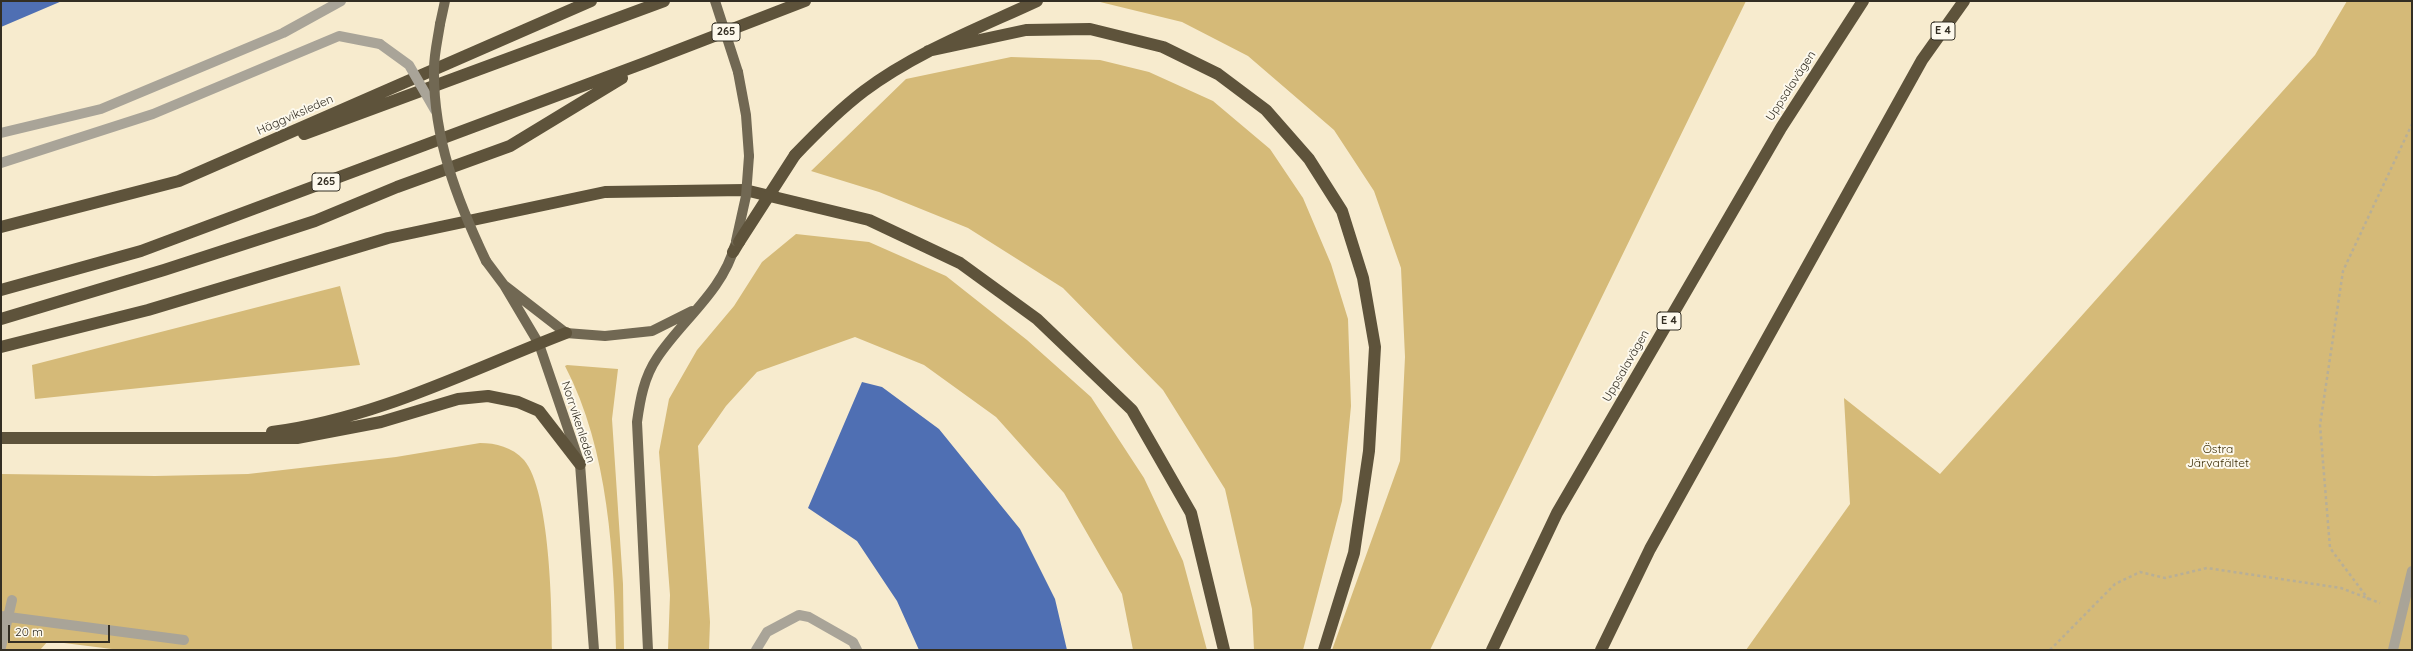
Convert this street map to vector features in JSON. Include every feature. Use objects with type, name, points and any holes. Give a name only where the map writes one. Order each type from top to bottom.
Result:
[{"type":"highway","name":"Häggviksleden","points":[[1,227],[179,181],[591,1]]},
{"type":"highway","points":[[179,181],[664,1]]},
{"type":"highway","name":"265","points":[[1,290],[141,251],[647,62],[805,1]]},
{"type":"highway","points":[[736,245],[795,155],[824,124],[865,90],[928,51],[1037,1]]},
{"type":"highway","name":"Uppsalavägen","points":[[1492,650],[1557,513],[1781,128],[1863,1]]},
{"type":"highway","name":"E 4","points":[[1601,650],[1650,549],[1922,60],[1964,1]]},
{"type":"highway","points":[[1922,60],[1970,1]]},
{"type":"highway","points":[[928,51],[1026,30],[1090,29],[1163,47],[1218,74],[1266,110],[1309,159],[1342,211],[1363,278],[1375,347],[1369,451],[1354,553],[1324,650]]},
{"type":"highway","points":[[1,319],[164,270],[315,220],[398,187],[510,146],[647,62]]},
{"type":"highway","points":[[1,347],[148,310],[388,238],[606,192],[745,190],[869,220],[960,263],[1037,319],[1132,410],[1191,513],[1224,650]]},
{"type":"highway","points":[[217,439],[296,429],[381,408],[505,360],[539,344],[566,334]]},
{"type":"highway","points":[[1,438],[297,438],[381,422],[458,399],[488,396],[518,402],[540,411],[580,464]]},
{"type":"main road","points":[[445,1],[440,24],[434,68],[435,110],[447,167],[464,214],[486,261],[504,285],[566,334],[605,336],[652,331],[695,310]]},
{"type":"main road","points":[[648,650],[637,422],[640,401],[656,359],[717,285],[736,245],[746,196],[750,156],[746,116],[738,72],[715,1]]},
{"type":"main road","name":"Norrvikenleden","points":[[504,285],[539,344],[580,464],[594,650]]},
{"type":"street","points":[[1,133],[101,109],[283,33],[341,1]]},
{"type":"street","points":[[1,163],[153,114],[339,36],[380,44],[409,65],[435,110]]},
{"type":"street","points":[[2393,650],[2412,571]]},
{"type":"street","points":[[1,647],[4,616],[12,600]]},
{"type":"street","points":[[756,650],[768,632],[799,615],[809,617],[853,642],[857,650]]},
{"type":"street","points":[[4,616],[184,640]]},
{"type":"path","points":[[2368,600],[2330,548],[2320,425],[2343,271],[2412,124]]},
{"type":"path","points":[[2050,650],[2115,584],[2140,572],[2165,578],[2207,568],[2341,588],[2368,600],[2403,610]]},
{"type":"green space","points":[[1096,1],[1746,1],[1430,650],[1332,650],[1400,461],[1405,357],[1401,268],[1374,191],[1334,130],[1248,56],[1182,22]]},
{"type":"green space","name":"Östra Järvafältet","points":[[2347,1],[2412,1],[2412,650],[1746,650],[1850,504],[1844,398],[1940,474],[2315,55]]},
{"type":"green space","points":[[1011,57],[1100,60],[1149,72],[1213,101],[1270,149],[1303,198],[1331,264],[1348,319],[1351,406],[1342,501],[1303,650],[1254,650],[1252,609],[1225,489],[1163,390],[1063,288],[968,228],[879,192],[811,171],[906,79]]},
{"type":"green space","points":[[796,234],[869,242],[946,276],[1027,340],[1091,397],[1144,478],[1183,561],[1207,650],[1133,650],[1122,594],[1064,493],[996,417],[924,365],[855,337],[757,372],[726,406],[698,446],[710,622],[709,650],[668,650],[670,595],[659,452],[669,399],[697,350],[734,306],[762,262]]},
{"type":"green space","points":[[340,286],[360,365],[35,399],[32,365]]},
{"type":"green space","points":[[565,366],[618,369],[612,419],[623,584],[624,650],[616,650],[611,541],[600,468],[580,399]]},
{"type":"green space","points":[[480,443],[498,445],[514,452],[524,460],[533,475],[539,497],[548,551],[552,650],[120,650],[48,641],[40,650],[1,650],[1,474],[155,476],[248,474],[396,457]]},
{"type":"building","points":[[1,1],[62,1],[1,27]]},
{"type":"building","points":[[862,382],[882,387],[939,429],[1020,529],[1055,599],[1067,650],[919,650],[897,601],[857,541],[808,508]]}]
